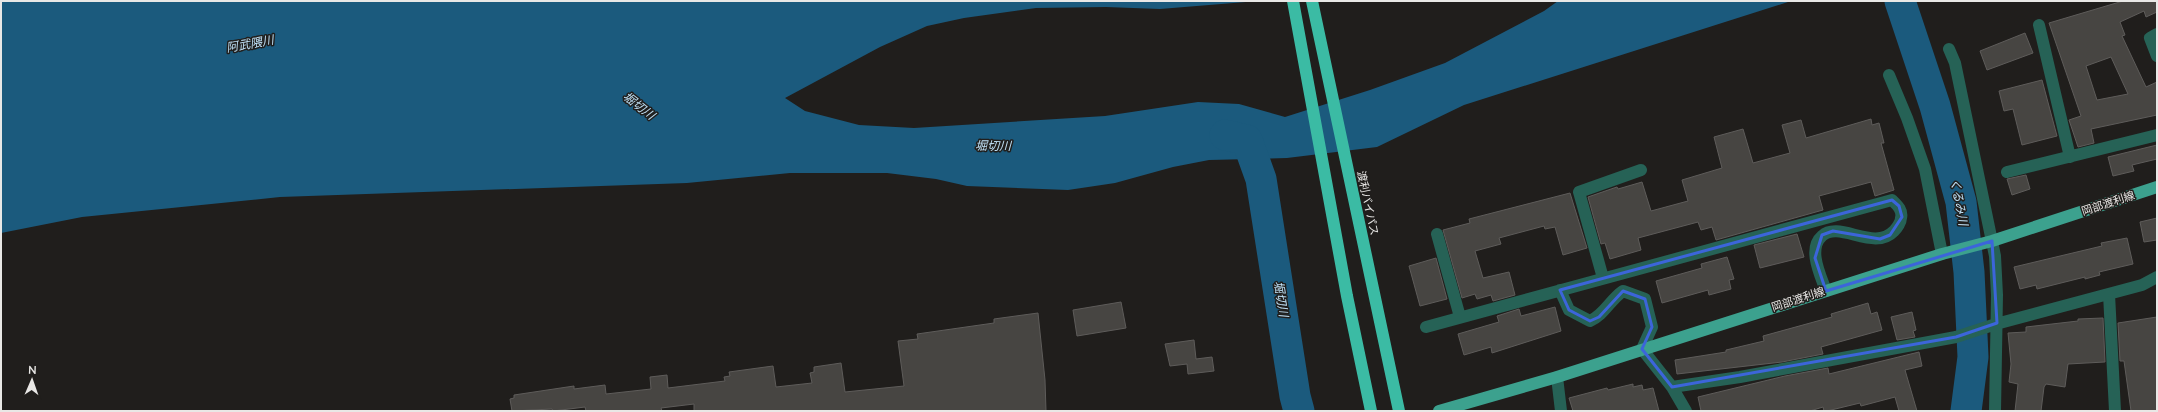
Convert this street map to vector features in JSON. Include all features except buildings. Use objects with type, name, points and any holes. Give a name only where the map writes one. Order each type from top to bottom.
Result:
[{"type":"highway","points":[[1294,1],[1334,221],[1371,411]]},
{"type":"highway","name":"渡利バイパス","points":[[1312,1],[1399,411]]},
{"type":"main road","name":"岡部渡利線","points":[[1439,411],[1557,377],[1946,253],[1992,241],[2157,187]]},
{"type":"street","points":[[2039,25],[2070,157]]},
{"type":"street","points":[[2157,34],[2150,38],[2157,56]]},
{"type":"street","points":[[1949,49],[1955,63],[1995,256],[1995,411]]},
{"type":"street","points":[[1889,75],[1907,118],[1925,169],[1946,253]]},
{"type":"street","points":[[2007,172],[2157,135]]},
{"type":"street","points":[[1603,278],[1579,192],[1641,170]]},
{"type":"street","points":[[1426,327],[1892,200],[1899,206],[1902,217],[1897,228],[1890,235],[1880,239],[1833,231],[1822,236],[1817,244],[1815,258],[1826,291]]},
{"type":"street","points":[[1437,234],[1460,317]]},
{"type":"street","points":[[1672,387],[1740,377],[1956,337],[1996,324],[2142,285],[2157,277]]},
{"type":"street","points":[[1560,290],[1569,310],[1590,321],[1599,317],[1615,297],[1624,291],[1645,299],[1652,327],[1642,349],[1672,387],[1686,411]]},
{"type":"street","points":[[2109,294],[2115,411]]},
{"type":"street","points":[[1557,377],[1561,411]]},
{"type":"highlighted area","points":[[1892,200],[1899,206],[1902,217],[1890,235],[1880,239],[1833,231],[1822,235],[1815,258],[1826,291],[1992,241],[1997,323],[1956,337],[1672,387],[1642,349],[1652,327],[1645,299],[1623,291],[1599,317],[1590,321],[1569,310],[1560,290]]},
{"type":"water","name":"阿武隈川","points":[[1,1],[1258,1],[1160,9],[1106,7],[1036,8],[964,18],[927,26],[880,47],[785,98],[805,111],[859,125],[914,128],[1105,116],[1198,102],[1239,104],[1285,117],[1370,90],[1445,63],[1544,11],[1558,1],[1791,1],[1464,105],[1377,147],[1287,158],[1209,160],[1173,167],[1115,183],[1068,190],[967,186],[936,179],[887,173],[790,173],[687,183],[280,197],[82,217],[1,233]]},
{"type":"waterway","name":"くるみ川","points":[[1900,1],[1935,106],[1961,202],[1969,272],[1973,357],[1966,411]]},
{"type":"waterway","name":"堀切川","points":[[1225,135],[1247,140],[1261,179],[1295,396],[1299,411]]}]
